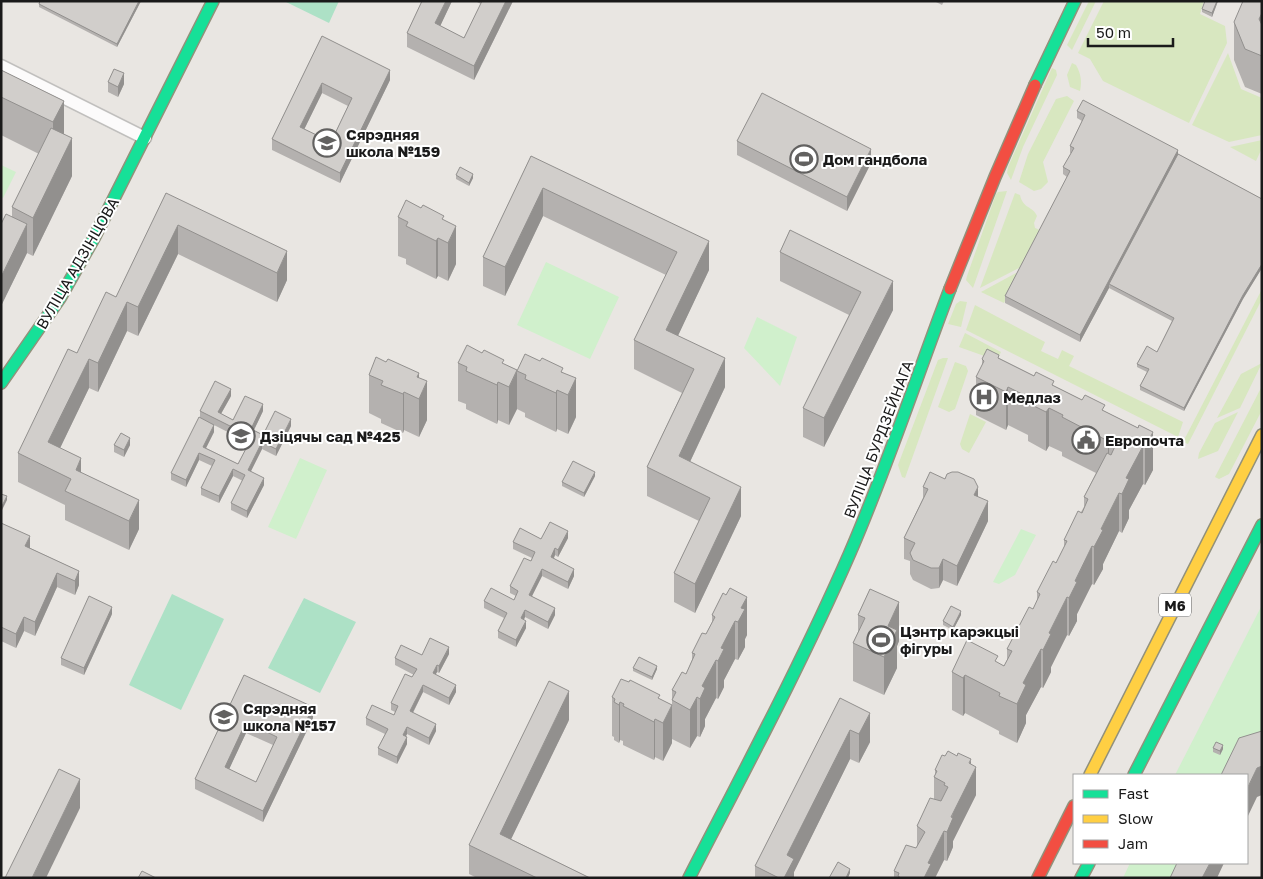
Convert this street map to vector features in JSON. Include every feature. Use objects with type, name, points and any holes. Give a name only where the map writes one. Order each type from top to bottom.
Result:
[{"type":"main road","name":"ВУЛІЦА АДЗІНЦОВА","points":[[1,383],[60,298],[94,238],[146,138],[213,1]]},
{"type":"main road","name":"ВУЛІЦА БУРДЗЕЙНАГА","points":[[689,878],[808,645],[837,583],[877,487],[952,284],[994,177],[1075,1]]},
{"type":"main road","name":"М6","points":[[1091,774],[1262,435]]},
{"type":"main road","name":"М6","points":[[1135,774],[1262,525]]},
{"type":"main road","points":[[1038,878],[1073,808]]},
{"type":"main road","points":[[1081,878],[1088,864]]},
{"type":"street","points":[[1,66],[146,138]]},
{"type":"green space","points":[[284,1],[339,1],[329,23]]},
{"type":"green space","points":[[1089,1],[1096,1],[1072,50],[1067,45]]},
{"type":"green space","points":[[1104,1],[1204,1],[1200,14],[1225,26],[1227,43],[1189,123],[1103,81],[1090,59],[1078,53]]},
{"type":"green space","points":[[1228,53],[1241,89],[1262,98],[1262,135],[1229,142],[1192,125]]},
{"type":"green space","points":[[1072,63],[1076,65],[1080,75],[1080,91],[1070,87],[1067,75]]},
{"type":"green space","points":[[1052,68],[1056,70],[1057,75],[1023,147],[1011,180],[1007,173],[1008,167]]},
{"type":"green space","points":[[1067,96],[1074,101],[1043,162],[1048,182],[1041,189],[1034,191],[1019,182],[1028,154],[1056,99]]},
{"type":"green space","points":[[1262,140],[1262,148],[1256,161],[1230,147]]},
{"type":"green space","points":[[1,165],[16,172],[3,198],[1,197]]},
{"type":"green space","points":[[1007,191],[973,288],[966,280],[967,276],[996,194]]},
{"type":"green space","points":[[1015,193],[1020,195],[1023,203],[1033,210],[1037,216],[1034,223],[1035,228],[1040,230],[1021,267],[980,288]]},
{"type":"green space","points":[[546,262],[619,297],[590,359],[517,325]]},
{"type":"green space","points":[[1016,273],[1018,275],[1004,303],[981,292]]},
{"type":"green space","points":[[1262,289],[1262,299],[1188,444],[1183,442]]},
{"type":"green space","points":[[960,301],[967,302],[961,327],[948,324],[956,304]]},
{"type":"green space","points":[[975,305],[1045,342],[1041,351],[1058,359],[1062,350],[1074,356],[1069,366],[1183,422],[1178,437],[966,330]]},
{"type":"green space","points":[[757,317],[797,337],[780,386],[744,348]]},
{"type":"green space","points":[[965,333],[1001,352],[998,358],[990,358],[959,347]]},
{"type":"green space","points":[[948,358],[905,478],[902,477],[898,465],[938,360]]},
{"type":"green space","points":[[955,362],[966,366],[968,371],[955,409],[949,412],[938,407]]},
{"type":"green space","points":[[1262,363],[1240,408],[1217,418],[1241,374]]},
{"type":"green space","points":[[1262,386],[1262,410],[1229,474],[1219,479],[1215,477]]},
{"type":"green space","points":[[1238,412],[1218,451],[1198,459],[1199,453],[1215,423]]},
{"type":"green space","points":[[970,414],[986,422],[969,453],[962,449],[960,444]]},
{"type":"green space","points":[[300,458],[327,470],[296,539],[268,527]]},
{"type":"green space","points":[[1021,529],[1036,535],[1015,575],[999,584],[993,582]]},
{"type":"green space","points":[[172,594],[224,619],[181,710],[129,685]]},
{"type":"green space","points":[[304,598],[356,622],[320,693],[268,668]]},
{"type":"green space","points":[[1262,605],[1262,760],[1237,774],[1176,774]]},
{"type":"green space","points":[[1130,864],[1190,864],[1183,878],[1123,878]]},
{"type":"building","points":[[40,1],[139,1],[117,44],[39,4]]},
{"type":"building","points":[[422,1],[446,1],[435,23],[464,38],[482,1],[506,1],[474,66],[407,33]]},
{"type":"building","points":[[1205,1],[1217,1],[1212,13],[1202,9]]},
{"type":"building","points":[[1243,1],[1262,1],[1262,13],[1259,19],[1262,25],[1262,56],[1245,49],[1234,22]]},
{"type":"building","points":[[322,36],[390,70],[340,173],[272,139]],"holes":[[[322,83],[352,98],[331,142],[300,127]]]},
{"type":"building","points":[[114,69],[124,73],[118,87],[108,82]]},
{"type":"building","points":[[1,70],[64,101],[53,122],[1,97]]},
{"type":"building","name":"Дом гандбола","points":[[762,93],[871,149],[847,197],[737,141]]},
{"type":"building","points":[[1083,100],[1178,150],[1080,335],[1005,296],[1070,171],[1063,167],[1074,148],[1070,146],[1085,115],[1077,111]]},
{"type":"building","points":[[51,128],[72,138],[33,218],[12,207]]},
{"type":"building","points":[[1178,154],[1262,199],[1262,264],[1243,295],[1184,408],[1140,386],[1149,369],[1137,364],[1147,346],[1157,352],[1174,318],[1109,284]]},
{"type":"building","points":[[531,156],[709,241],[666,330],[725,358],[679,456],[741,487],[695,584],[674,573],[710,498],[647,467],[694,369],[634,340],[677,252],[543,188],[505,267],[483,257]]},
{"type":"building","points":[[460,167],[473,174],[469,183],[456,175]]},
{"type":"building","points":[[166,193],[287,251],[277,273],[178,225],[138,307],[127,302],[98,363],[89,359],[48,442],[81,458],[76,470],[139,500],[129,521],[65,491],[71,479],[18,453],[68,349],[77,353],[106,292],[116,297]]},
{"type":"building","points":[[406,200],[421,208],[423,205],[444,216],[442,219],[456,226],[448,243],[438,238],[436,241],[406,226],[408,222],[398,217]]},
{"type":"building","points":[[6,214],[27,224],[1,275],[1,224]]},
{"type":"building","points":[[790,230],[893,281],[824,418],[803,408],[861,292],[780,252]]},
{"type":"building","points":[[467,345],[482,353],[484,350],[504,360],[502,363],[517,370],[509,387],[498,382],[497,385],[466,371],[467,367],[458,363]]},
{"type":"building","points":[[987,349],[999,355],[998,358],[1034,376],[1036,372],[1054,381],[1052,385],[1082,400],[1085,395],[1105,405],[1102,410],[1138,428],[1139,425],[1153,432],[1145,447],[1143,446],[1126,478],[1129,479],[1122,494],[1119,493],[1101,529],[1103,530],[1094,547],[1092,546],[1075,581],[1077,582],[1069,598],[1067,597],[1049,633],[1051,634],[1043,650],[1041,649],[1023,683],[1026,685],[1017,704],[999,696],[1000,693],[965,675],[963,678],[952,672],[967,640],[998,656],[995,661],[1004,666],[1012,651],[1007,649],[1029,607],[1033,609],[1040,594],[1037,592],[1053,561],[1056,563],[1067,541],[1064,540],[1078,511],[1082,513],[1088,499],[1084,497],[1107,453],[1111,455],[1117,442],[1109,438],[1108,441],[1062,417],[1063,415],[1049,408],[1046,412],[1028,403],[1030,398],[1008,387],[1006,392],[976,377],[984,361],[982,359]]},
{"type":"building","points":[[525,354],[540,361],[542,358],[563,368],[561,372],[576,378],[568,395],[557,390],[556,393],[525,379],[526,375],[517,371]]},
{"type":"building","points":[[376,357],[386,362],[388,359],[419,373],[417,377],[427,381],[419,399],[381,385],[383,381],[369,375]]},
{"type":"building","points":[[215,381],[231,389],[218,412],[233,420],[245,396],[263,404],[251,429],[263,435],[275,411],[291,419],[276,449],[262,442],[248,470],[264,478],[247,511],[231,503],[245,475],[233,469],[219,496],[201,488],[215,460],[199,453],[186,480],[171,473],[199,417],[214,425],[203,447],[238,464],[252,437],[200,411]]},
{"type":"building","points":[[121,433],[130,438],[124,450],[114,445]]},
{"type":"building","points":[[573,461],[595,472],[584,493],[562,482]]},
{"type":"building","points":[[930,472],[945,479],[947,474],[958,472],[974,479],[978,487],[974,495],[988,501],[957,566],[943,559],[939,568],[931,568],[913,560],[910,553],[915,543],[904,538],[928,489],[923,487]]},
{"type":"building","points":[[1,494],[7,496],[1,508]]},
{"type":"building","points":[[550,522],[568,531],[558,550],[555,548],[551,557],[574,569],[568,582],[542,569],[529,595],[555,608],[548,622],[525,610],[521,618],[526,621],[516,640],[498,631],[507,613],[484,601],[491,588],[514,600],[518,591],[510,586],[524,558],[531,561],[535,552],[513,542],[520,528],[541,539]]},
{"type":"building","points":[[1,523],[30,536],[25,546],[79,571],[75,581],[57,573],[35,622],[24,617],[16,634],[1,627]]},
{"type":"building","points":[[730,588],[747,597],[741,608],[745,609],[738,622],[735,621],[721,648],[724,649],[718,661],[716,660],[702,686],[705,688],[700,699],[697,697],[690,710],[672,700],[676,692],[672,690],[682,672],[686,674],[695,654],[692,653],[702,633],[706,634],[715,617],[712,615],[723,593],[726,595]]},
{"type":"building","points":[[870,589],[899,602],[888,626],[897,630],[884,657],[853,643],[865,618],[858,615]]},
{"type":"building","points":[[89,596],[112,607],[84,668],[61,658]]},
{"type":"building","points":[[951,606],[961,611],[953,627],[943,621]]},
{"type":"building","points":[[430,638],[449,647],[433,673],[456,685],[449,698],[423,685],[410,711],[436,724],[429,738],[407,727],[403,735],[407,737],[397,757],[378,748],[388,729],[366,718],[372,705],[394,715],[398,706],[391,703],[405,674],[412,677],[417,669],[395,658],[401,645],[422,655]]},
{"type":"building","points":[[639,657],[657,666],[652,677],[633,668]]},
{"type":"building","points":[[244,675],[313,707],[263,811],[195,779]],"holes":[[[246,722],[277,737],[256,782],[225,767]]]},
{"type":"building","points":[[621,679],[629,682],[630,680],[660,695],[658,698],[672,705],[663,723],[655,719],[654,722],[623,706],[624,704],[620,702],[619,705],[614,702],[615,699],[612,697]]},
{"type":"building","points":[[549,681],[569,691],[500,834],[590,878],[537,878],[469,845]]},
{"type":"building","points":[[840,698],[870,713],[859,734],[850,730],[787,855],[794,859],[784,878],[779,878],[755,866]]},
{"type":"building","points":[[1262,731],[1262,766],[1257,768],[1248,787],[1248,774],[1221,774],[1239,738]]},
{"type":"building","points":[[1216,742],[1223,745],[1220,751],[1213,748]]},
{"type":"building","points":[[948,751],[957,756],[958,753],[971,759],[969,763],[976,767],[951,817],[953,818],[947,832],[944,831],[928,863],[931,864],[924,878],[901,878],[898,876],[899,873],[894,871],[906,845],[916,848],[925,832],[917,826],[930,798],[941,801],[948,787],[944,785],[945,783],[934,777],[942,755],[945,756]]},
{"type":"building","points":[[59,769],[80,779],[32,878],[5,878]]},
{"type":"building","points":[[838,862],[850,869],[846,878],[829,878]]},
{"type":"building","points":[[1177,864],[1209,864],[1202,878],[1170,878]]},
{"type":"building","points":[[142,871],[156,878],[138,878]]},
{"type":"traffic: fast","points":[[1,383],[60,298],[94,238],[213,1]]},
{"type":"traffic: fast","points":[[1035,85],[1075,1]]},
{"type":"traffic: fast","points":[[689,878],[792,677],[831,596],[889,456],[950,289]]},
{"type":"traffic: fast","points":[[1135,774],[1262,525]]},
{"type":"traffic: fast","points":[[1081,878],[1088,864]]},
{"type":"traffic: slow","points":[[1091,774],[1262,435]]},
{"type":"traffic: jam","points":[[950,289],[995,177],[1035,85]]},
{"type":"traffic: jam","points":[[1038,878],[1073,808]]},
{"type":"place","name":"Сярэдняя школа №159","points":[[327,143]]},
{"type":"place","name":"Дом гандбола","points":[[804,159]]},
{"type":"place","name":"Медлаз","points":[[984,397]]},
{"type":"place","name":"Дзіцячы сад №425","points":[[241,436]]},
{"type":"place","name":"Европочта","points":[[1086,440]]},
{"type":"place","name":"Цэнтр карэкцыі фігуры","points":[[881,640]]},
{"type":"place","name":"Сярэдняя школа №157","points":[[224,717]]}]
